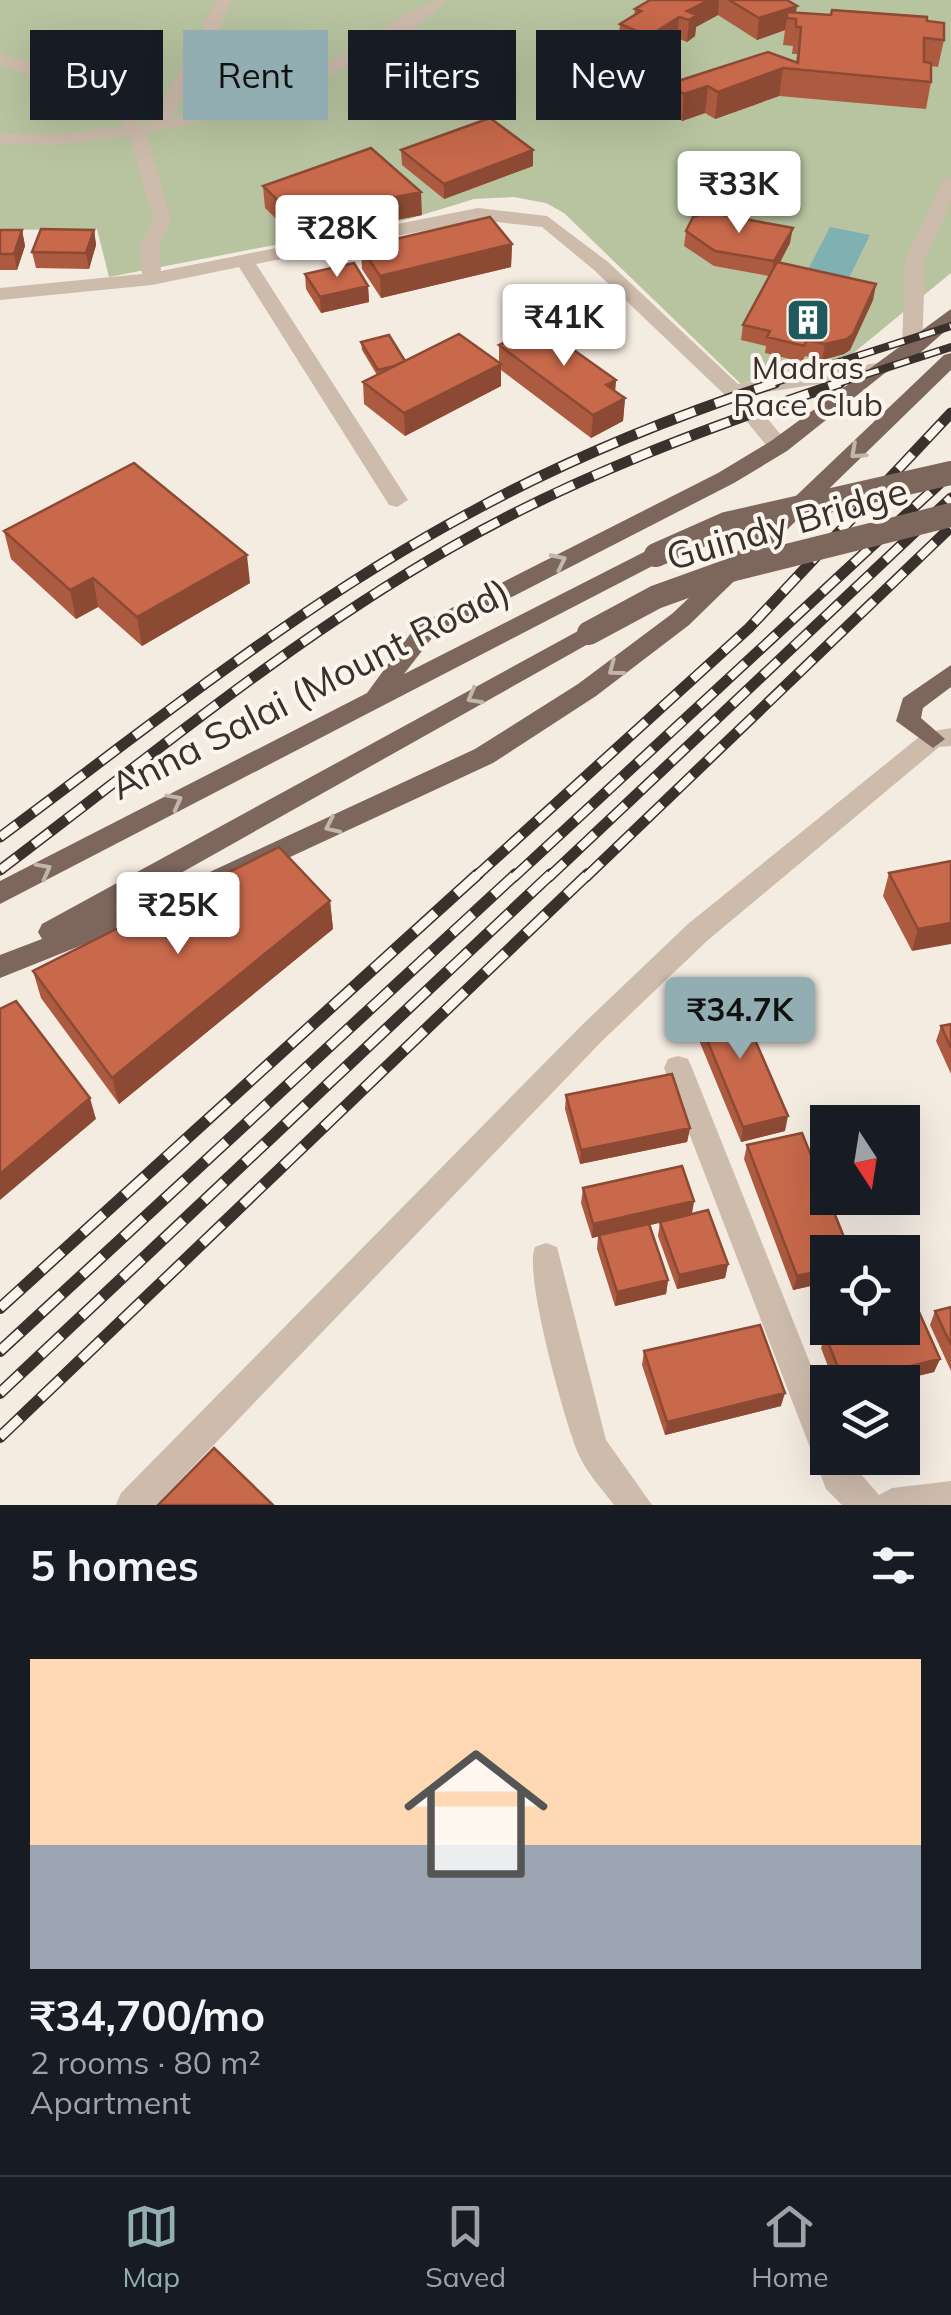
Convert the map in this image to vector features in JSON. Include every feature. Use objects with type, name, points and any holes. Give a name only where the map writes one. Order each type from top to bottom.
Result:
[{"type":"main road","points":[[372,698],[424,632],[726,478],[779,446],[878,369],[912,350],[951,315]]},
{"type":"main road","points":[[0,964],[208,884],[484,756],[587,690],[681,619],[951,359]]},
{"type":"main road","name":"Guindy Bridge","points":[[656,554],[726,524],[951,473]]},
{"type":"main road","name":"Guindy Bridge","points":[[590,632],[656,597],[734,570],[951,515]]},
{"type":"main road","name":"Anna Salai (Mount Road)","points":[[0,893],[656,554]]},
{"type":"main road","name":"Anna Salai (Mount Road)","points":[[0,964],[590,632]]},
{"type":"main road","points":[[942,738],[908,721],[912,704],[951,674]]},
{"type":"street","points":[[160,123],[225,0]]},
{"type":"street","points":[[0,139],[74,139],[196,116],[318,72],[365,49],[439,0]]},
{"type":"street","points":[[0,59],[100,96],[137,128],[162,220],[149,246],[152,279]]},
{"type":"street","points":[[912,350],[915,260],[951,182]]},
{"type":"street","points":[[0,294],[152,279],[478,214],[546,222],[600,266],[733,391],[779,446]]},
{"type":"street","points":[[243,259],[397,500]]},
{"type":"street","points":[[733,391],[878,369]]},
{"type":"street","points":[[133,1505],[618,1008],[698,932],[942,738]]},
{"type":"street","points":[[678,1068],[810,1405]]},
{"type":"street","points":[[546,1257],[552,1300],[592,1448],[635,1505]]},
{"type":"street","points":[[837,1475],[866,1505]]},
{"type":"street","points":[[892,1505],[951,1498]]},
{"type":"green space","points":[[0,0],[951,0],[951,273],[851,355],[741,384],[564,213],[546,203],[514,197],[474,199],[409,219],[109,277],[97,229],[0,230]]},
{"type":"water","points":[[830,227],[870,235],[844,288],[803,279]]},
{"type":"building","points":[[650,0],[709,0],[687,11],[697,15],[689,20],[679,17],[658,30],[634,30],[620,24],[641,11],[635,9]]},
{"type":"building","points":[[729,0],[787,0],[797,6],[759,18]]},
{"type":"building","points":[[832,10],[927,17],[927,21],[944,23],[944,40],[924,38],[924,62],[931,63],[931,82],[783,68],[718,92],[708,86],[681,92],[681,80],[768,52],[798,63],[801,27],[796,27],[796,19],[787,18],[787,12],[831,15]]},
{"type":"building","points":[[493,120],[533,150],[444,184],[401,150]]},
{"type":"building","points":[[371,148],[421,192],[295,217],[263,186]]},
{"type":"building","points":[[707,212],[793,228],[774,261],[715,251],[686,231],[693,217]]},
{"type":"building","points":[[490,217],[512,244],[380,276],[361,247]]},
{"type":"building","points":[[41,229],[94,230],[86,253],[32,252]]},
{"type":"building","points":[[0,230],[22,230],[14,254],[0,254]]},
{"type":"building","name":"Madras Race Club","points":[[777,262],[876,284],[853,334],[825,344],[807,340],[804,346],[767,337],[770,331],[743,325]]},
{"type":"building","points":[[354,263],[368,286],[320,297],[305,274]]},
{"type":"building","points":[[540,326],[616,380],[606,385],[625,398],[593,415],[499,345]]},
{"type":"building","points":[[459,334],[501,364],[404,413],[363,382]]},
{"type":"building","points":[[389,335],[405,361],[378,370],[361,342]]},
{"type":"building","points":[[134,463],[247,555],[137,617],[93,578],[70,590],[4,531]]},
{"type":"building","points":[[279,847],[330,901],[112,1078],[33,971]]},
{"type":"building","points":[[951,861],[951,923],[918,929],[889,873]]},
{"type":"building","points":[[736,996],[788,1116],[743,1127],[693,1006]]},
{"type":"building","points":[[16,1001],[90,1098],[0,1174],[0,1009]]},
{"type":"building","points":[[951,1024],[951,1048],[941,1026]]},
{"type":"building","points":[[672,1074],[690,1128],[581,1150],[566,1095]]},
{"type":"building","points":[[802,1133],[810,1153],[810,1215],[835,1215],[843,1235],[810,1235],[810,1273],[797,1276],[747,1145]]},
{"type":"building","points":[[682,1166],[694,1201],[593,1224],[583,1188]]},
{"type":"building","points":[[708,1210],[728,1264],[679,1275],[660,1222]]},
{"type":"building","points":[[649,1224],[668,1280],[617,1292],[599,1235]]},
{"type":"building","points":[[951,1307],[951,1345],[935,1311]]},
{"type":"building","points":[[920,1314],[940,1359],[915,1365],[837,1365],[829,1345],[920,1345]]},
{"type":"building","points":[[760,1325],[785,1393],[667,1422],[644,1351]]},
{"type":"building","points":[[214,1448],[273,1505],[158,1505]]},
{"type":"railway","points":[[767,385],[951,326]]},
{"type":"railway","points":[[833,385],[951,347]]},
{"type":"railway","points":[[0,837],[232,664],[412,545],[585,456],[775,383]]},
{"type":"railway","points":[[0,870],[276,661],[450,548],[592,476],[840,383]]},
{"type":"railway","points":[[475,877],[749,628],[951,413]]},
{"type":"railway","points":[[514,877],[951,473]]},
{"type":"railway","points":[[549,877],[951,498]]},
{"type":"railway","points":[[586,877],[951,527]]},
{"type":"railway","points":[[0,1308],[478,874]]},
{"type":"railway","points":[[0,1351],[516,874]]},
{"type":"railway","points":[[0,1393],[551,874]]},
{"type":"railway","points":[[0,1437],[588,874]]},
{"type":"place","name":"Madras Race Club","points":[[808,320]]}]
